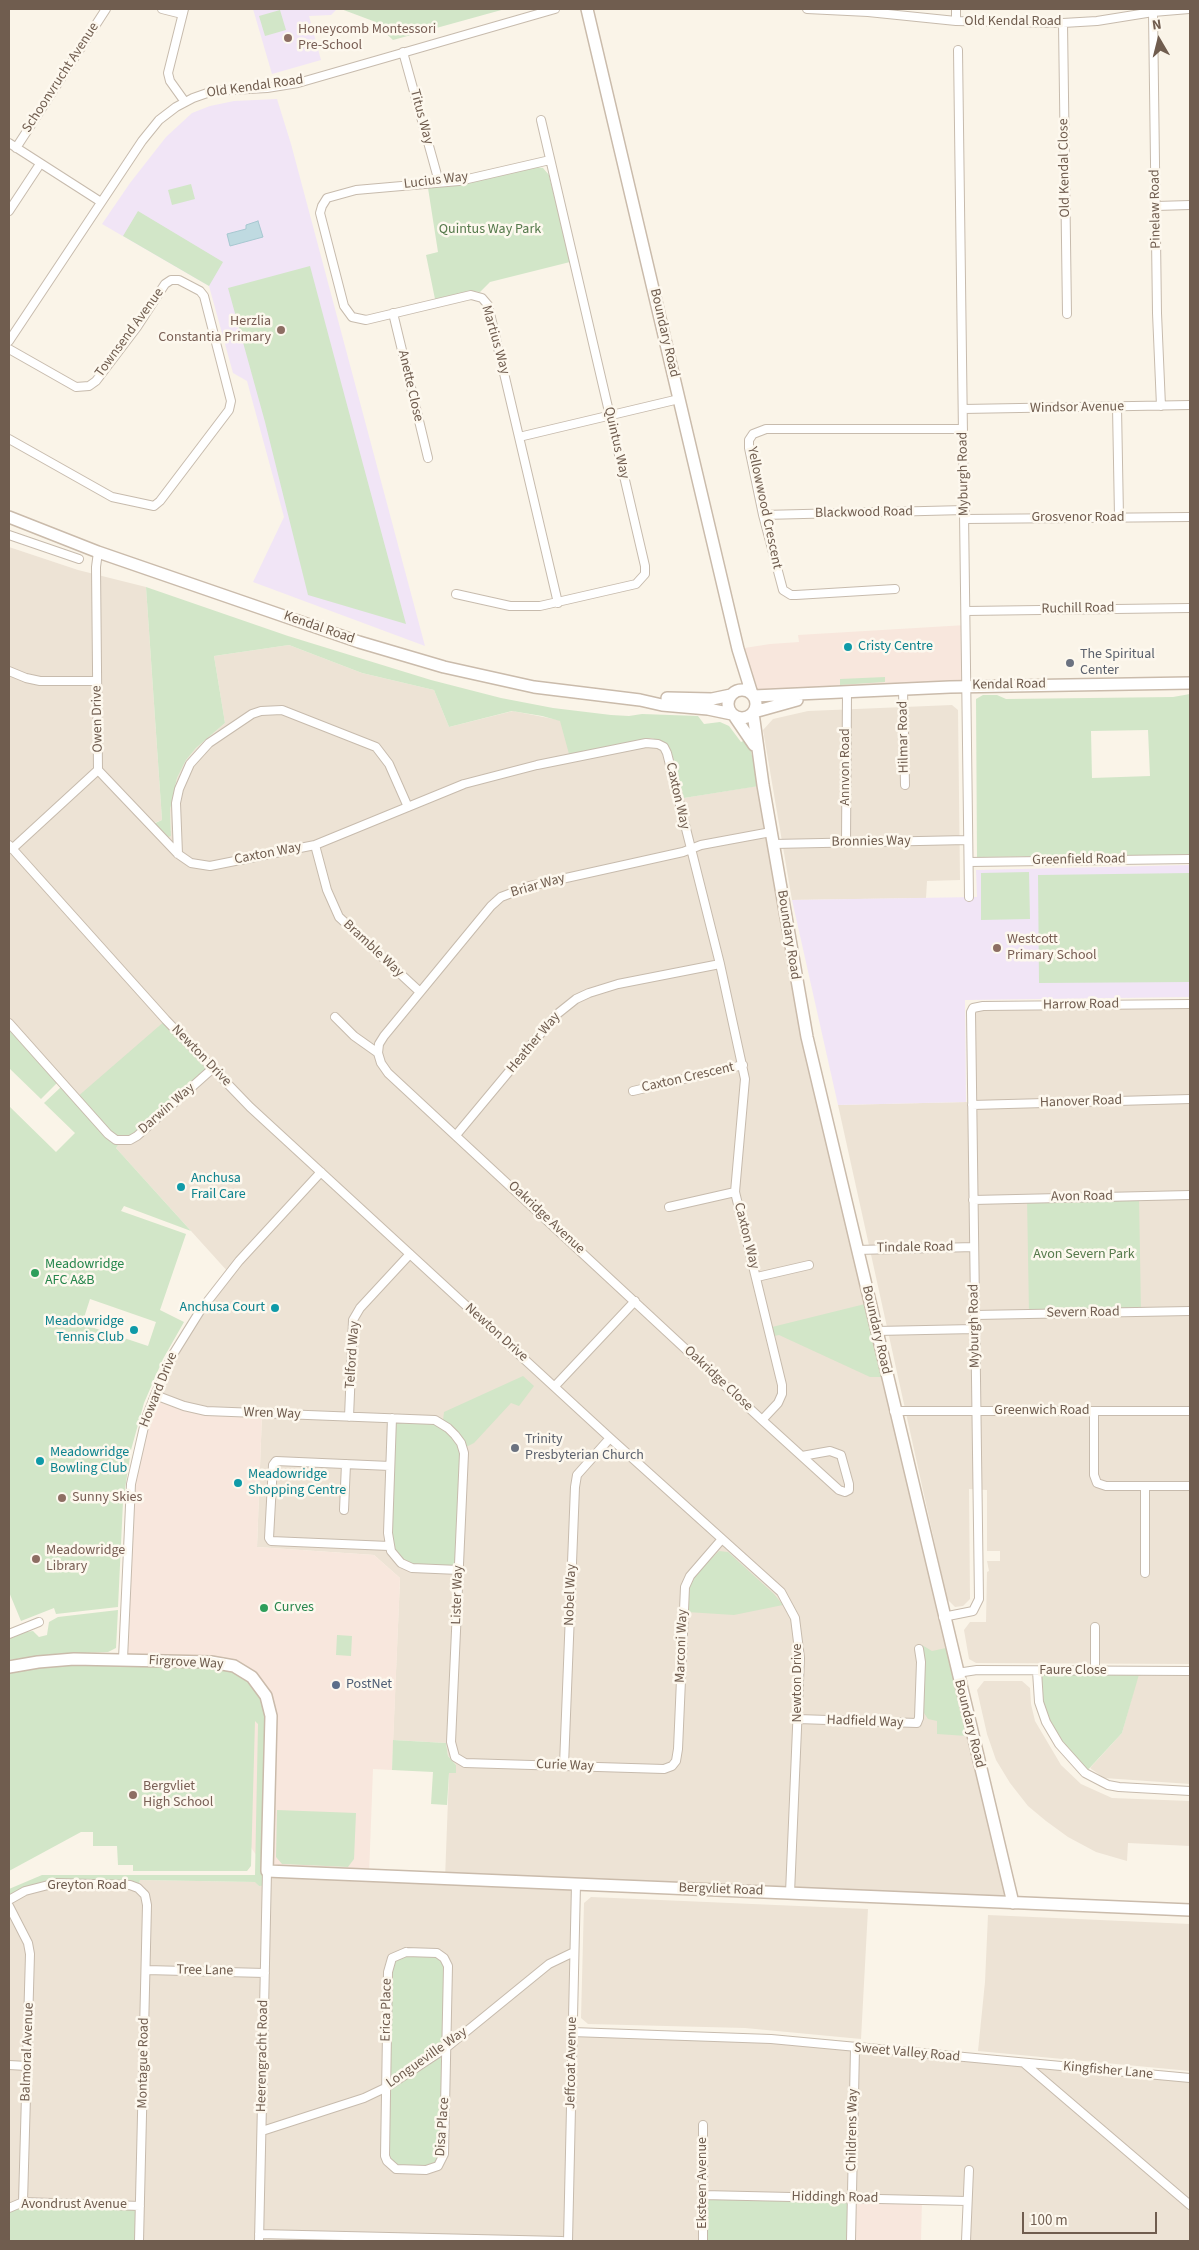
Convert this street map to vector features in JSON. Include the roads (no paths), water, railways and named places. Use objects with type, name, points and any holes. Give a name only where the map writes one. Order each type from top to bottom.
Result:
[{"type":"street","name":"Schoonvrucht Avenue","points":[[16,148],[106,9]]},
{"type":"street","points":[[162,9],[183,11],[168,73],[170,81],[185,102]]},
{"type":"street","name":"Old Kendal Road","points":[[9,341],[142,141],[159,120],[185,102],[203,94],[222,89],[267,88],[298,82],[555,9]]},
{"type":"street","name":"Boundary Road","points":[[587,9],[740,657],[753,695]]},
{"type":"street","name":"Old Kendal Road","points":[[807,9],[868,10],[956,22],[1063,23],[1114,19],[1153,12],[1189,9]]},
{"type":"street","points":[[956,9],[956,22]]},
{"type":"street","name":"Pinelaw Road","points":[[1153,12],[1157,313],[1161,406]]},
{"type":"street","name":"Old Kendal Close","points":[[1063,23],[1067,314]]},
{"type":"street","name":"Myburgh Road","points":[[958,50],[969,897]]},
{"type":"street","name":"Titus Way","points":[[404,52],[439,182]]},
{"type":"street","name":"Quintus Way","points":[[456,594],[521,607],[558,603],[636,584],[645,574],[645,566],[540,120]]},
{"type":"street","points":[[9,143],[101,202]]},
{"type":"street","name":"Lucius Way","points":[[324,202],[331,196],[356,190],[459,180],[550,160]]},
{"type":"street","points":[[9,211],[40,164]]},
{"type":"street","name":"Martius Way","points":[[324,202],[320,217],[346,311],[352,317],[362,320],[470,295],[478,296],[485,301],[489,310],[558,603]]},
{"type":"street","points":[[1156,206],[1190,205]]},
{"type":"street","name":"Townsend Avenue","points":[[9,349],[76,387],[89,386],[96,381],[137,327],[165,284],[171,280],[180,280],[200,291],[204,296],[231,401],[229,410],[159,503],[149,506],[112,497],[9,439]]},
{"type":"street","name":"Anette Close","points":[[393,313],[428,458]]},
{"type":"street","points":[[519,437],[679,400]]},
{"type":"street","name":"Windsor Avenue","points":[[963,409],[1117,408],[1190,405]]},
{"type":"street","points":[[1117,408],[1119,517]]},
{"type":"street","name":"Yellowwood Crescent","points":[[894,589],[796,595],[787,593],[780,584],[763,514],[749,440],[758,431],[766,429],[964,429]]},
{"type":"street","name":"Blackwood Road","points":[[763,514],[965,514]]},
{"type":"street","name":"Grosvenor Road","points":[[965,514],[1190,517]]},
{"type":"street","name":"Kendal Road","points":[[9,517],[98,552],[359,642],[444,667],[534,687],[640,700],[662,705],[717,710],[734,716]]},
{"type":"street","points":[[9,535],[79,559]]},
{"type":"street","name":"Owen Drive","points":[[10,847],[98,770],[96,567],[98,552]]},
{"type":"street","name":"Ruchill Road","points":[[966,611],[1190,608]]},
{"type":"street","name":"Boundary Road","points":[[731,694],[740,677],[740,657]]},
{"type":"street","points":[[9,671],[40,681],[97,681]]},
{"type":"street","name":"Kendal Road","points":[[753,695],[966,686],[1190,683]]},
{"type":"street","name":"Hilmar Road","points":[[904,689],[905,785]]},
{"type":"street","points":[[744,690],[753,695],[756,705],[754,712],[744,718],[734,716],[727,703],[731,694],[744,690]]},
{"type":"street","name":"Annvon Road","points":[[846,842],[847,692]]},
{"type":"street","name":"Kendal Road","points":[[754,712],[828,693]]},
{"type":"street","name":"Kendal Road","points":[[640,700],[663,698],[712,699],[731,694]]},
{"type":"street","points":[[178,854],[176,803],[179,789],[190,764],[209,743],[252,714],[261,711],[282,710],[376,747],[389,764],[408,807]]},
{"type":"street","name":"Boundary Road","points":[[754,712],[758,754],[799,999],[894,1411],[1013,1903]]},
{"type":"street","name":"Boundary Road","points":[[734,716],[747,731],[758,754]]},
{"type":"street","name":"Caxton Way","points":[[98,770],[178,854],[190,863],[210,866],[315,845],[464,784],[537,765],[652,742],[664,747],[720,964],[743,1065],[745,1093],[735,1192],[782,1386],[782,1394],[778,1403],[762,1420]]},
{"type":"street","name":"Briar Way","points":[[378,1053],[381,1040],[491,906],[501,898],[530,886],[701,845],[771,832]]},
{"type":"street","name":"Bronnies Way","points":[[773,844],[968,840]]},
{"type":"street","name":"Bramble Way","points":[[315,845],[327,890],[339,917],[420,992]]},
{"type":"street","name":"Newton Drive","points":[[10,847],[212,1069],[610,1438],[781,1592],[790,1606],[799,1645],[798,1719],[790,1893]]},
{"type":"street","name":"Greenfield Road","points":[[968,862],[1190,859]]},
{"type":"street","name":"Heather Way","points":[[457,1134],[556,1015],[576,999],[618,984],[720,964]]},
{"type":"street","name":"Harrow Road","points":[[973,1008],[983,1006],[1190,1004]]},
{"type":"street","name":"Myburgh Road","points":[[943,1617],[969,1613],[978,1604],[970,1017],[973,1008]]},
{"type":"street","points":[[335,1017],[354,1036],[378,1053]]},
{"type":"street","name":"Darwin Way","points":[[9,1023],[112,1138],[120,1140],[130,1140],[137,1136],[212,1069]]},
{"type":"street","name":"Oakridge Avenue","points":[[378,1053],[381,1064],[388,1073],[457,1134],[635,1301]]},
{"type":"street","name":"Caxton Crescent","points":[[633,1091],[743,1065]]},
{"type":"street","name":"Hanover Road","points":[[972,1105],[1190,1099]]},
{"type":"street","name":"Howard Drive","points":[[123,1659],[131,1484],[146,1418],[155,1395],[172,1356],[200,1311],[239,1261],[321,1172]]},
{"type":"street","points":[[669,1207],[735,1192]]},
{"type":"street","name":"Avon Road","points":[[973,1200],[1190,1195]]},
{"type":"street","name":"Tindale Road","points":[[857,1250],[974,1247]]},
{"type":"street","name":"Telford Way","points":[[349,1417],[352,1327],[355,1314],[410,1254]]},
{"type":"street","points":[[757,1277],[810,1265]]},
{"type":"street","points":[[555,1386],[635,1301]]},
{"type":"street","name":"Oakridge Close","points":[[635,1301],[762,1420],[839,1490],[844,1492],[849,1490],[841,1455],[830,1451],[802,1456]]},
{"type":"street","name":"Severn Road","points":[[975,1315],[1190,1311]]},
{"type":"street","points":[[876,1331],[975,1329]]},
{"type":"street","name":"Wren Way","points":[[155,1395],[184,1406],[206,1411],[435,1420],[455,1435]]},
{"type":"street","name":"Greenwich Road","points":[[894,1411],[1190,1411]]},
{"type":"street","points":[[1094,1411],[1094,1475],[1097,1483],[1106,1486],[1190,1486]]},
{"type":"street","points":[[392,1418],[389,1546],[401,1563],[412,1568],[459,1570]]},
{"type":"street","name":"Lister Way","points":[[455,1435],[461,1443],[464,1453],[451,1742],[456,1757]]},
{"type":"street","name":"Nobel Way","points":[[564,1765],[575,1487],[577,1476],[610,1438]]},
{"type":"street","points":[[389,1546],[269,1540],[274,1463],[280,1461],[390,1466]]},
{"type":"street","points":[[344,1510],[346,1464]]},
{"type":"street","points":[[1145,1486],[1145,1574]]},
{"type":"street","name":"Marconi Way","points":[[674,1764],[678,1749],[685,1587],[690,1576],[722,1539]]},
{"type":"street","points":[[9,1634],[39,1622]]},
{"type":"street","points":[[1095,1627],[1095,1671]]},
{"type":"street","name":"Hadfield Way","points":[[798,1719],[917,1723],[919,1718],[920,1649]]},
{"type":"street","name":"Firgrove Way","points":[[9,1667],[74,1659],[123,1659],[228,1664],[246,1672],[260,1686],[266,1696],[271,1716],[267,1871]]},
{"type":"street","name":"Faure Close","points":[[957,1673],[977,1670],[1190,1671]]},
{"type":"street","points":[[1037,1671],[1039,1702],[1046,1722],[1058,1744],[1085,1773],[1108,1785],[1119,1787],[1190,1791]]},
{"type":"street","name":"Curie Way","points":[[456,1757],[469,1763],[664,1769],[674,1764]]},
{"type":"street","name":"Bergvliet Road","points":[[267,1871],[1190,1910]]},
{"type":"street","name":"Heerengracht Road","points":[[259,2238],[267,1871]]},
{"type":"street","name":"Greyton Road","points":[[9,1900],[25,1891],[56,1883],[130,1885],[138,1888]]},
{"type":"street","name":"Jeffcoat Avenue","points":[[568,2241],[576,1884]]},
{"type":"street","name":"Montague Road","points":[[138,1888],[144,1895],[147,1905],[140,2241]]},
{"type":"street","name":"Bergvliet Road","points":[[1175,1908],[1190,1905]]},
{"type":"street","name":"Balmoral Avenue","points":[[9,1906],[28,1943],[30,1954],[23,2202]]},
{"type":"street","name":"Erica Place","points":[[385,2088],[388,1972],[392,1958],[398,1954],[406,1952],[438,1954],[444,1958],[448,1966],[446,2048]]},
{"type":"street","name":"Longueville Way","points":[[262,2131],[364,2098],[385,2088],[446,2048],[544,1968],[574,1952]]},
{"type":"street","name":"Tree Lane","points":[[146,1970],[265,1973]]},
{"type":"street","name":"Sweet Valley Road","points":[[572,2032],[771,2039],[1025,2064]]},
{"type":"street","name":"Disa Place","points":[[385,2088],[384,2144],[387,2161],[396,2169],[404,2171],[426,2170],[438,2166],[444,2154],[446,2048]]},
{"type":"street","name":"Childrens Way","points":[[851,2241],[855,2048]]},
{"type":"street","points":[[1025,2064],[1190,2205]]},
{"type":"street","name":"Kingfisher Lane","points":[[1025,2064],[1190,2078]]},
{"type":"street","points":[[9,2065],[27,2066]]},
{"type":"street","name":"Eksteen Avenue","points":[[703,2241],[704,2125]]},
{"type":"street","points":[[966,2241],[969,2170]]},
{"type":"street","name":"Hiddingh Road","points":[[703,2196],[967,2201]]},
{"type":"street","name":"Avondrust Avenue","points":[[9,2208],[23,2202],[140,2206]]},
{"type":"street","points":[[259,2238],[562,2241]]},
{"type":"water","points":[[258,221],[263,237],[230,246],[227,234],[246,229],[246,225]]},
{"type":"place","name":"Honeycomb Montessori Pre-School","points":[[288,38]]},
{"type":"place","name":"Herzlia Constantia Primary","points":[[281,330]]},
{"type":"place","name":"Cristy Centre","points":[[848,647]]},
{"type":"place","name":"The Spiritual Center","points":[[1070,663]]},
{"type":"place","name":"Westcott Primary School","points":[[997,948]]},
{"type":"place","name":"Anchusa Frail Care","points":[[181,1187]]},
{"type":"place","name":"Meadowridge AFC A&B","points":[[35,1273]]},
{"type":"place","name":"Anchusa Court","points":[[275,1308]]},
{"type":"place","name":"Meadowridge Tennis Club","points":[[134,1330]]},
{"type":"place","name":"Trinity Presbyterian Church","points":[[515,1448]]},
{"type":"place","name":"Meadowridge Bowling Club","points":[[40,1461]]},
{"type":"place","name":"Meadowridge Shopping Centre","points":[[238,1483]]},
{"type":"place","name":"Sunny Skies","points":[[62,1498]]},
{"type":"place","name":"Meadowridge Library","points":[[36,1559]]},
{"type":"place","name":"Curves","points":[[264,1608]]},
{"type":"place","name":"PostNet","points":[[336,1685]]},
{"type":"place","name":"Bergvliet High School","points":[[133,1795]]},
{"type":"park label","name":"Quintus Way Park","points":[[490,230]]},
{"type":"park label","name":"Avon Severn Park","points":[[1084,1255]]}]
